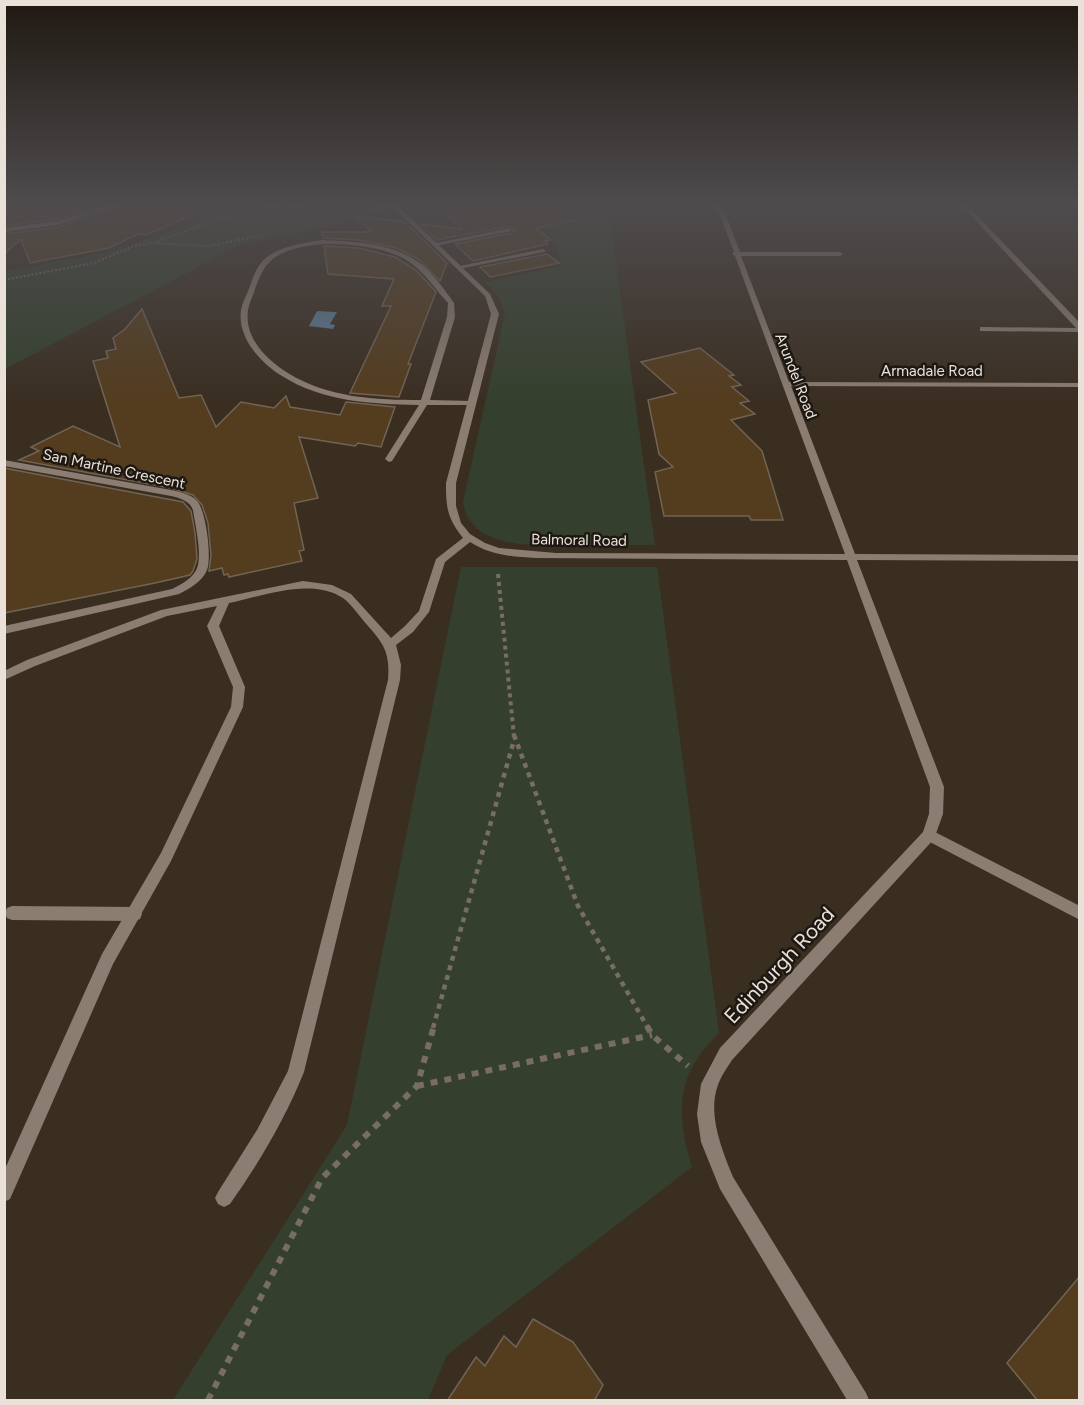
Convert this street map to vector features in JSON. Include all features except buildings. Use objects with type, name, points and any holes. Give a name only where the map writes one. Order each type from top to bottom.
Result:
[{"type":"street","points":[[261,271],[256,278],[244,314],[250,340],[261,356],[293,378],[326,393],[346,397],[472,403]]},
{"type":"street","points":[[389,459],[425,402],[450,317],[451,303],[422,271]]},
{"type":"street","name":"Balmoral Road","points":[[462,271],[488,296],[495,314],[451,483],[449,504],[453,521],[469,538],[495,550],[556,556],[1080,558]]},
{"type":"street","name":"Arundel Road","points":[[741,271],[849,556]]},
{"type":"street","points":[[1025,271],[1080,329]]},
{"type":"street","points":[[983,329],[1080,329]]},
{"type":"street","name":"Armadale Road","points":[[784,384],[1080,385]]},
{"type":"street","name":"San Martine Crescent","points":[[4,463],[147,488],[187,498],[196,506],[204,561],[200,574],[175,592],[4,630]]},
{"type":"street","points":[[390,644],[409,629],[424,612],[440,561],[469,538]]},
{"type":"street","name":"Edinburgh Road","points":[[849,556],[937,787],[936,814],[929,835],[726,1054],[709,1084],[706,1114],[710,1142],[726,1183],[859,1401]]},
{"type":"street","points":[[4,676],[41,659],[165,613],[291,585],[328,587],[347,596],[390,644],[395,665],[394,680],[296,1072],[269,1129],[224,1198]]},
{"type":"street","points":[[4,1193],[107,959],[166,857],[237,707],[239,687],[213,626],[225,600]]},
{"type":"street","points":[[929,835],[1080,914]]},
{"type":"street","points":[[12,913],[135,914]]},
{"type":"path","points":[[4,280],[51,271]]},
{"type":"path","points":[[495,550],[514,740],[579,906],[652,1035],[709,1084]]},
{"type":"path","points":[[208,1401],[322,1179],[417,1086],[514,740]]},
{"type":"path","points":[[417,1086],[652,1035]]},
{"type":"green space","points":[[5,271],[7,271],[192,271],[5,369]]},
{"type":"green space","points":[[540,271],[617,271],[655,545],[526,545],[493,538],[479,530],[469,518],[463,502],[505,313],[498,296],[485,282]]},
{"type":"green space","points":[[461,567],[657,567],[719,1033],[694,1064],[683,1095],[683,1129],[692,1167],[447,1355],[428,1400],[173,1400],[347,1125]]},
{"type":"water","points":[[317,311],[337,312],[330,324],[335,325],[333,329],[309,326]]}]
